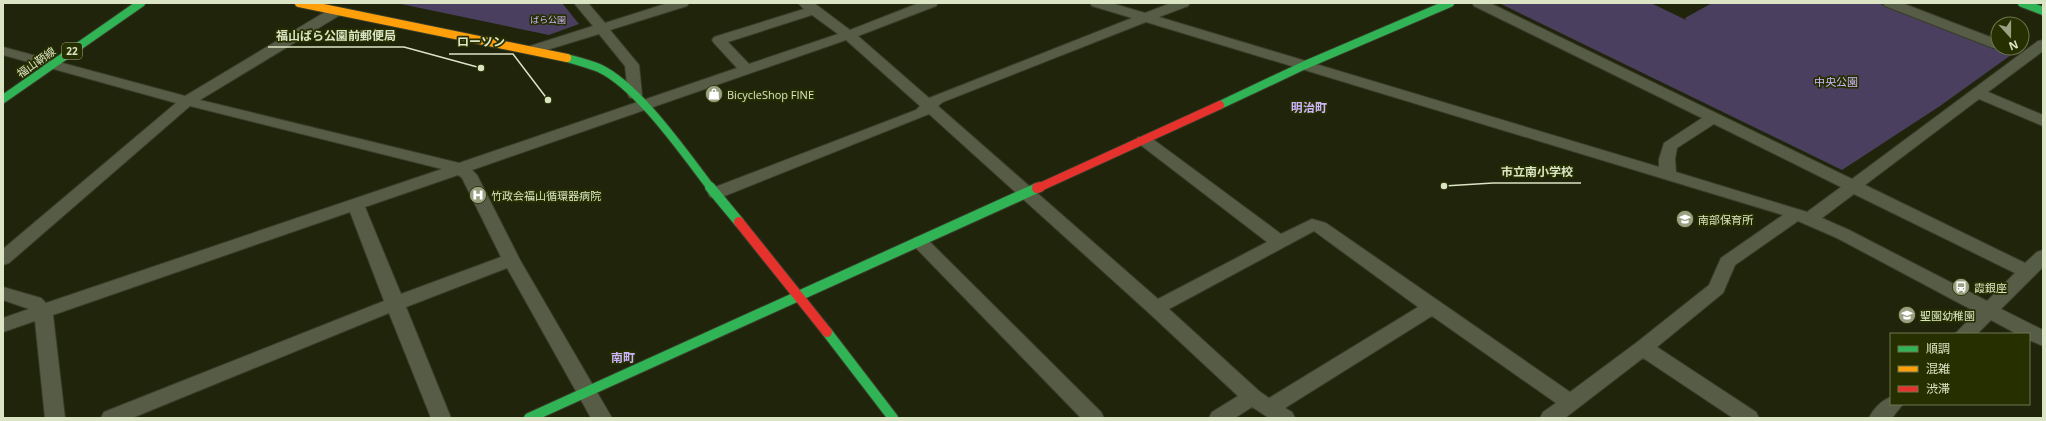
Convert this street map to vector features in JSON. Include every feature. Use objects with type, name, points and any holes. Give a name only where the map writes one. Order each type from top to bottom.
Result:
[{"type":"street","name":"福山鞆線","points":[[3,99],[141,3]]},
{"type":"street","points":[[299,3],[335,12],[532,50],[599,68],[616,78],[640,99],[799,296],[893,418]]},
{"type":"street","points":[[582,3],[632,65],[640,99]]},
{"type":"street","points":[[532,50],[682,3]]},
{"type":"street","points":[[3,325],[460,168],[640,99],[745,69],[848,34],[931,3]]},
{"type":"street","points":[[1097,3],[1803,216],[1843,234],[2043,339]]},
{"type":"street","points":[[716,193],[921,113],[938,99],[1183,3]]},
{"type":"street","points":[[529,418],[920,242],[1305,65],[1450,3]]},
{"type":"street","points":[[1478,3],[2026,271]]},
{"type":"street","points":[[1890,3],[1990,42]]},
{"type":"street","points":[[2022,3],[2043,10]]},
{"type":"street","points":[[745,69],[719,40],[809,6],[848,34],[1156,308],[1252,397],[1277,413],[1432,307]]},
{"type":"street","points":[[3,259],[187,100],[335,12]]},
{"type":"street","points":[[2030,54],[2043,44]]},
{"type":"street","points":[[3,51],[54,63],[187,100],[460,168],[469,175],[511,260],[602,418]]},
{"type":"street","points":[[1550,418],[1643,348],[1717,288],[1726,262],[1852,186],[2027,56]]},
{"type":"street","points":[[1977,93],[2043,121]]},
{"type":"street","points":[[1668,175],[1667,159],[1670,146],[1713,118]]},
{"type":"street","points":[[1144,140],[1279,242]]},
{"type":"street","points":[[355,204],[441,418]]},
{"type":"street","points":[[1156,308],[1312,224],[1320,227],[1432,307],[1570,402]]},
{"type":"street","points":[[920,242],[1094,418]]},
{"type":"street","points":[[1966,333],[1989,311],[2026,271],[2043,256]]},
{"type":"street","points":[[111,418],[394,304],[511,260]]},
{"type":"street","points":[[3,293],[34,304],[43,311],[55,418]]},
{"type":"street","points":[[1643,348],[1749,418]]},
{"type":"street","points":[[1219,418],[1252,397]]},
{"type":"street","points":[[1879,418],[1892,405]]},
{"type":"green space","name":"ばら公園","points":[[396,3],[562,3],[579,24],[549,35]]},
{"type":"green space","name":"中央公園","points":[[1499,3],[1651,3],[1686,20],[1685,18],[1712,3],[1878,3],[1990,47],[1990,56],[2010,56],[1940,106],[1842,170]]},
{"type":"traffic: fast","points":[[3,99],[141,3]]},
{"type":"traffic: fast","points":[[1220,105],[1305,65],[1450,3]]},
{"type":"traffic: fast","points":[[2022,3],[2043,11]]},
{"type":"traffic: fast","points":[[567,58],[599,68],[616,78],[644,104],[739,222]]},
{"type":"traffic: fast","points":[[529,418],[1037,188]]},
{"type":"traffic: fast","points":[[827,332],[893,418]]},
{"type":"traffic: slow","points":[[299,3],[567,58]]},
{"type":"traffic: jam","points":[[1037,188],[1220,105]]},
{"type":"traffic: jam","points":[[739,222],[827,332]]},
{"type":"place","name":"福山ばら公園前郵便局","points":[[481,68]]},
{"type":"place","name":"BicycleShop FINE","points":[[714,94]]},
{"type":"place","name":"ローソン","points":[[548,100]]},
{"type":"place","name":"市立南小学校","points":[[1444,186]]},
{"type":"place","name":"竹政会福山循環器病院","points":[[478,195]]},
{"type":"place","name":"南部保育所","points":[[1685,219]]},
{"type":"place","name":"霞銀座","points":[[1961,287]]},
{"type":"place","name":"聖園幼稚園","points":[[1907,315]]},
{"type":"district","name":"明治町","points":[[1309,107]]},
{"type":"district","name":"南町","points":[[623,357]]}]
